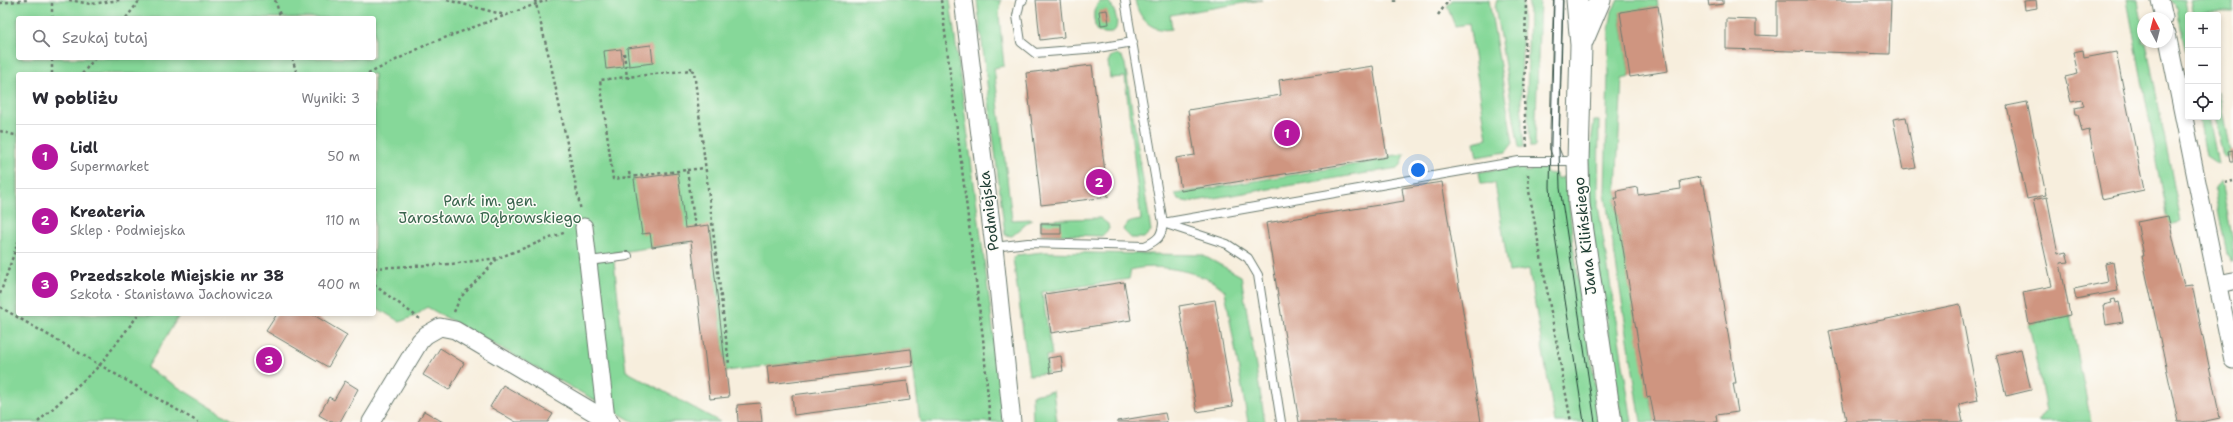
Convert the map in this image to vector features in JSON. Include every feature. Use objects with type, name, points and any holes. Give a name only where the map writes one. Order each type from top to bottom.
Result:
[{"type":"street","name":"Podmiejska","points":[[963,0],[994,247],[1012,422]]},
{"type":"street","name":"Jana Kilińskiego","points":[[1577,0],[1581,45],[1568,161],[1578,192],[1611,422]]},
{"type":"street","points":[[1581,45],[1600,0]]},
{"type":"street","points":[[2160,0],[2163,12]]},
{"type":"street","points":[[2170,48],[2226,283],[2233,360]]},
{"type":"street","points":[[584,227],[608,421]]},
{"type":"street","points":[[371,422],[420,342],[432,330],[440,327],[455,330],[608,421]]},
{"type":"lane","points":[[1023,0],[1020,2],[1017,16],[1021,42],[1035,53],[1098,48],[1134,42]]},
{"type":"lane","points":[[994,247],[1028,243],[1145,246],[1157,240],[1162,233],[1163,223],[1134,42],[1125,0]]},
{"type":"lane","points":[[1558,0],[1554,148],[1568,161]]},
{"type":"lane","points":[[1163,223],[1467,169],[1528,160],[1568,161]]},
{"type":"lane","points":[[1163,223],[1227,244],[1248,258],[1258,275],[1281,422]]},
{"type":"lane","points":[[589,261],[628,256]]},
{"type":"path","points":[[0,3],[27,0]]},
{"type":"path","points":[[52,0],[52,16]]},
{"type":"path","points":[[69,0],[91,4],[120,0]]},
{"type":"path","points":[[128,16],[140,0]]},
{"type":"path","points":[[275,0],[279,16]]},
{"type":"path","points":[[447,0],[506,16]]},
{"type":"path","points":[[376,268],[451,264],[498,258],[558,234],[584,227],[551,65],[535,0]]},
{"type":"path","points":[[372,72],[428,44],[537,5],[547,0]]},
{"type":"path","points":[[941,0],[982,338],[990,422]]},
{"type":"path","points":[[1438,15],[1449,0]]},
{"type":"path","points":[[1526,0],[1524,100],[1529,191],[1571,422]]},
{"type":"path","points":[[624,53],[628,78]]},
{"type":"path","points":[[52,60],[52,72]]},
{"type":"path","points":[[84,72],[93,60]]},
{"type":"path","points":[[293,60],[296,72]]},
{"type":"path","points":[[706,168],[613,179],[600,80],[628,78],[691,68],[694,71],[706,168],[729,364]]},
{"type":"path","points":[[0,131],[16,135]]},
{"type":"path","points":[[687,170],[695,227]]},
{"type":"path","points":[[629,172],[630,177]]},
{"type":"path","points":[[2225,183],[2233,181]]},
{"type":"path","points":[[0,294],[16,248]]},
{"type":"path","points":[[446,327],[460,298],[498,258]]},
{"type":"path","points":[[376,286],[417,315]]},
{"type":"path","points":[[0,307],[99,366],[198,422]]},
{"type":"path","points":[[38,422],[99,366],[137,316]]},
{"type":"green space","name":"Park im. gen. Jarosława Dąbrowskiego","points":[[0,0],[950,0],[1001,389],[1003,422],[920,422],[911,349],[726,371],[710,239],[613,253],[626,371],[720,422],[634,422],[427,307],[417,315],[400,322],[376,307],[376,72],[16,72],[16,316],[179,316],[147,368],[235,422],[0,422]]},
{"type":"green space","points":[[977,0],[1001,0],[999,15],[1004,66],[994,68],[1012,220],[1032,219],[1012,236],[1005,235]]},
{"type":"green space","points":[[1135,0],[1262,0],[1170,15],[1172,29],[1165,30],[1158,29],[1147,23],[1139,13]]},
{"type":"green space","points":[[1452,0],[1489,0],[1513,143],[1506,152],[1477,157],[1474,142],[1487,139],[1469,24],[1455,26],[1447,6]]},
{"type":"green space","points":[[1497,0],[1523,0],[1521,101],[1524,147],[1519,148],[1495,7]]},
{"type":"green space","points":[[1529,0],[1540,0],[1535,147],[1530,147],[1527,100]]},
{"type":"green space","points":[[1618,0],[1657,0],[1658,6],[1620,13],[1630,77],[1622,79],[1616,189],[1618,199],[1615,199],[1648,397],[1650,396],[1655,422],[1641,422],[1605,193],[1609,31],[1612,11]]},
{"type":"green space","points":[[2127,0],[2138,0],[2140,12],[2137,12],[2137,48],[2147,48],[2181,222],[2169,225]]},
{"type":"green space","points":[[2168,0],[2185,0],[2187,12],[2185,12],[2185,48],[2177,9]]},
{"type":"green space","points":[[2191,0],[2233,0],[2233,12],[2193,12]]},
{"type":"green space","points":[[1108,1],[1115,13],[1117,26],[1111,33],[1105,33],[1096,30],[1094,12],[1096,5],[1099,2]]},
{"type":"green space","points":[[1117,54],[1122,57],[1125,64],[1151,231],[1144,238],[1131,238],[1123,230],[1128,223],[1141,220],[1125,77],[1110,78],[1108,62],[1111,56]]},
{"type":"green space","points":[[2221,106],[2230,151],[2229,156],[2223,157],[2216,120],[2221,120]]},
{"type":"green space","points":[[2200,120],[2210,120],[2218,164],[2206,156]]},
{"type":"green space","points":[[1594,121],[1599,121],[1598,205],[1632,422],[1622,422],[1590,217],[1588,164]]},
{"type":"green space","points":[[1405,154],[1401,165],[1398,168],[1189,202],[1178,200],[1175,194],[1389,159],[1389,156]]},
{"type":"green space","points":[[1525,165],[1525,172],[1531,171],[1531,165],[1546,165],[1546,173],[1556,174],[1556,178],[1563,178],[1563,176],[1568,192],[1573,244],[1601,422],[1555,422],[1529,269],[1509,272],[1495,183],[1481,184],[1479,172]]},
{"type":"green space","points":[[2221,181],[2233,241],[2233,263],[2227,254],[2214,190]]},
{"type":"green space","points":[[1100,218],[1108,224],[1109,229],[1102,236],[1041,234],[1041,220]]},
{"type":"green space","points":[[1043,252],[1202,255],[1241,276],[1265,422],[1248,422],[1225,291],[1217,284],[1207,279],[1181,270],[1153,267],[1141,268],[1131,270],[1129,279],[1042,292],[1052,355],[1046,356],[1048,373],[1029,375],[1013,258],[1016,255]]},
{"type":"green space","points":[[2070,315],[2091,422],[2038,422],[2046,411],[2029,324]]},
{"type":"green space","points":[[1053,391],[1057,422],[1033,422],[1032,395]]},
{"type":"building","points":[[1036,0],[1060,0],[1064,37],[1040,40]]},
{"type":"building","points":[[1708,0],[1723,0],[1723,4],[1709,6]]},
{"type":"building","points":[[1777,0],[1891,0],[1889,54],[1726,49],[1726,19],[1756,20],[1756,35],[1777,36]]},
{"type":"building","points":[[2036,0],[2037,8],[2025,10],[2024,1]]},
{"type":"building","points":[[1658,6],[1668,71],[1630,77],[1620,12]]},
{"type":"building","points":[[1107,10],[1109,24],[1101,25],[1099,11]]},
{"type":"building","points":[[651,45],[653,63],[629,66],[627,48]]},
{"type":"building","points":[[621,49],[623,67],[606,69],[604,51]]},
{"type":"building","points":[[2083,50],[2084,58],[2116,52],[2144,190],[2102,199],[2089,130],[2082,132],[2078,114],[2076,114],[2075,108],[2084,106],[2082,100],[2071,102],[2065,77],[2078,74],[2073,52]]},
{"type":"building","points":[[1092,65],[1108,197],[1041,205],[1026,73]]},
{"type":"building","points":[[1373,66],[1387,157],[1181,191],[1176,158],[1195,155],[1188,110],[1281,95],[1279,80]]},
{"type":"building","points":[[2027,102],[2046,195],[2027,199],[2007,106]]},
{"type":"building","points":[[1906,117],[1916,168],[1903,170],[1893,119]]},
{"type":"building","points":[[2233,150],[2233,161],[2230,161],[2228,151]]},
{"type":"building","points":[[678,173],[685,228],[709,225],[729,397],[710,399],[691,241],[652,247],[650,233],[642,234],[634,179]]},
{"type":"building","points":[[1700,177],[1701,185],[1704,185],[1736,383],[1733,383],[1738,412],[1716,415],[1717,422],[1655,422],[1650,396],[1647,397],[1615,199],[1618,199],[1617,191],[1637,187],[1638,195],[1681,189],[1680,181]]},
{"type":"building","points":[[1442,182],[1481,422],[1299,422],[1266,223],[1404,201],[1402,188]]},
{"type":"building","points":[[2047,197],[2058,254],[2066,252],[2069,262],[2060,263],[2070,315],[2029,324],[2023,292],[2052,286],[2033,200]]},
{"type":"building","points":[[2168,216],[2184,286],[2192,285],[2220,418],[2201,422],[2178,422],[2142,256],[2144,256],[2137,222]]},
{"type":"building","points":[[1041,224],[1061,224],[1061,234],[1041,234]]},
{"type":"building","points":[[2113,262],[2118,291],[2076,299],[2074,289],[2108,282],[2105,264]]},
{"type":"building","points":[[1124,282],[1131,320],[1051,333],[1045,294]]},
{"type":"building","points":[[2115,299],[2116,303],[2119,302],[2123,322],[2106,325],[2103,305],[2112,303],[2111,300]]},
{"type":"building","points":[[1215,300],[1233,406],[1197,412],[1179,306]]},
{"type":"building","points":[[1960,304],[1978,400],[1959,404],[1963,422],[1842,422],[1846,420],[1829,331]]},
{"type":"building","points":[[276,316],[315,316],[347,335],[328,367],[266,331]]},
{"type":"building","points":[[440,348],[464,363],[449,390],[423,375]]},
{"type":"building","points":[[911,349],[913,366],[769,384],[767,366]]},
{"type":"building","points":[[2021,349],[2031,390],[2006,396],[1996,355]]},
{"type":"building","points":[[1061,356],[1063,371],[1050,373],[1048,358]]},
{"type":"building","points":[[345,381],[358,389],[340,422],[331,422],[319,415],[329,397],[334,400]]},
{"type":"building","points":[[907,381],[910,400],[794,415],[792,395]]},
{"type":"building","points":[[503,385],[553,414],[548,422],[516,422],[490,407]]},
{"type":"building","points":[[760,403],[762,422],[738,422],[737,405]]},
{"type":"building","points":[[424,411],[443,422],[418,422]]},
{"type":"building","points":[[1165,413],[1167,422],[1117,422],[1117,421]]},
{"type":"tram line","points":[[1554,0],[1550,187],[1553,223],[1584,422]]},
{"type":"tram line","points":[[1563,0],[1559,148],[1560,188],[1595,422]]},
{"type":"place","name":"Lidl","points":[[1287,133]]},
{"type":"place","name":"Kreateria","points":[[1099,182]]},
{"type":"place","name":"Przedszkole Miejskie nr 38","points":[[269,360]]}]
